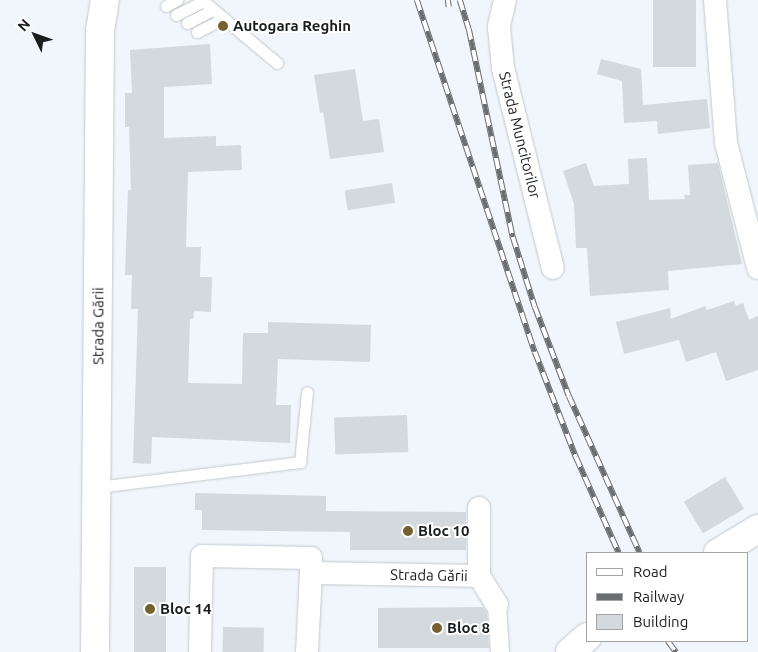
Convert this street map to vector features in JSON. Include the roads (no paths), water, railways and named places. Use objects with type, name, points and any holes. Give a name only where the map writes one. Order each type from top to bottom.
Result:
[{"type":"main road","name":"Strada Gării","points":[[95,652],[100,31],[105,0]]},
{"type":"main road","points":[[720,552],[758,529]]},
{"type":"main road","points":[[570,652],[586,638]]},
{"type":"street","name":"Strada Muncitorilor","points":[[505,0],[499,27],[503,68],[553,268]]},
{"type":"street","points":[[715,0],[726,143],[758,268]]},
{"type":"street","name":"Strada Gării","points":[[311,573],[479,576],[479,508]]},
{"type":"street","points":[[200,652],[202,556],[311,558],[307,652]]},
{"type":"street","points":[[479,576],[497,605],[500,652]]},
{"type":"lane","points":[[166,6],[178,0]]},
{"type":"lane","points":[[176,15],[203,0],[277,62]]},
{"type":"lane","points":[[187,23],[214,10]]},
{"type":"lane","points":[[197,32],[224,18]]},
{"type":"lane","points":[[97,487],[300,462],[307,392]]},
{"type":"railway","points":[[417,0],[535,352],[576,457],[619,552]]},
{"type":"railway","points":[[448,0],[449,7]]},
{"type":"railway","points":[[460,0],[469,29],[513,237],[535,307],[569,396],[640,552]]},
{"type":"railway","points":[[669,642],[676,652]]},
{"type":"place","name":"Autogara Reghin","points":[[223,26]]},
{"type":"place","name":"Bloc 10","points":[[408,531]]},
{"type":"place","name":"Bloc 14","points":[[150,609]]},
{"type":"place","name":"Bloc 8","points":[[437,628]]}]
